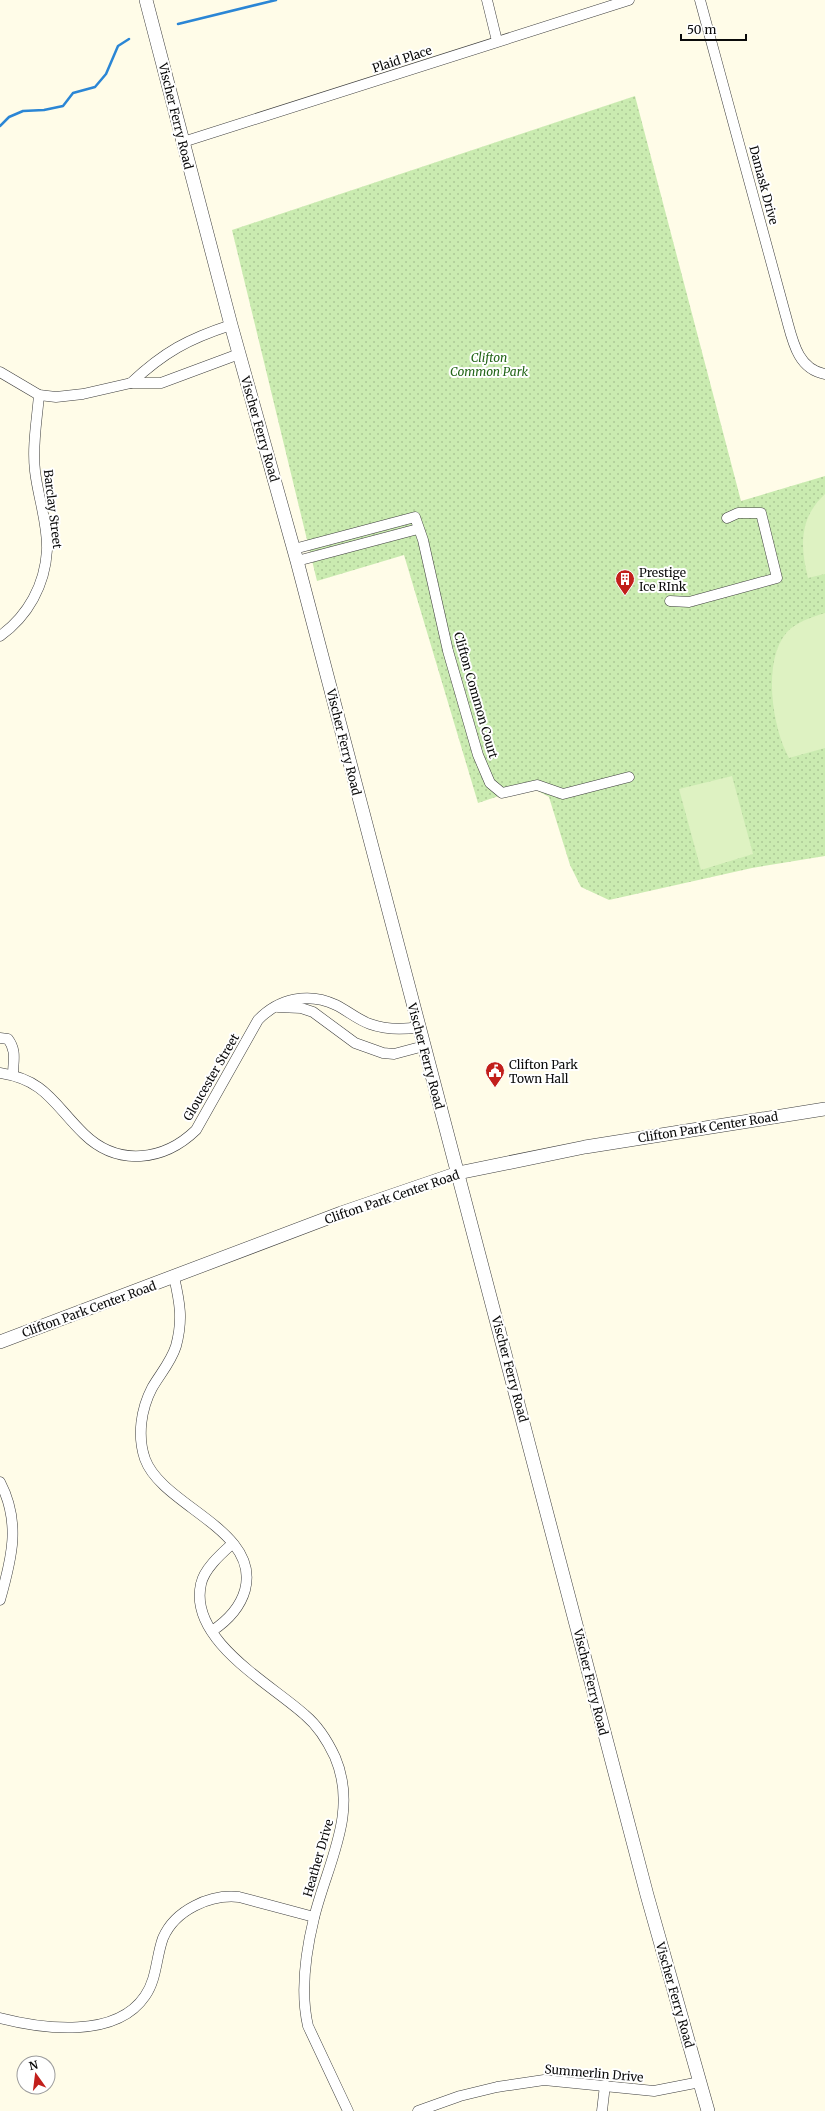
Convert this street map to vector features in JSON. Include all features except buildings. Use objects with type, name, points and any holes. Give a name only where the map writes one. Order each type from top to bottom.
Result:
[{"type":"street","name":"Vischer Ferry Road","points":[[146,0],[231,325],[295,555],[418,1028],[458,1173],[641,1872],[708,2111]]},
{"type":"street","points":[[487,0],[497,41]]},
{"type":"street","name":"Plaid Place","points":[[183,142],[630,0]]},
{"type":"street","name":"Damask Drive","points":[[700,0],[785,313],[799,355],[806,367],[825,374]]},
{"type":"street","points":[[131,383],[146,369],[180,344],[231,325]]},
{"type":"street","points":[[0,372],[39,395],[56,397],[71,396],[131,383],[161,383],[239,354]]},
{"type":"street","name":"Barclay Street","points":[[0,636],[15,625],[28,607],[43,575],[47,549],[34,456],[39,395]]},
{"type":"street","points":[[670,601],[689,602],[777,578],[761,513],[738,513],[727,518]]},
{"type":"street","name":"Clifton Common Court","points":[[295,555],[415,517],[432,578],[448,651],[478,755],[490,783],[502,793],[538,785],[563,794],[629,777]]},
{"type":"street","points":[[295,555],[418,529]]},
{"type":"street","name":"Gloucester Street","points":[[0,1073],[13,1075],[32,1082],[40,1087],[59,1105],[84,1134],[102,1147],[110,1151],[132,1156],[160,1154],[184,1142],[196,1130],[209,1111],[258,1020],[276,1007],[297,998],[311,997],[336,1005],[356,1017],[381,1027],[397,1030],[418,1028]]},
{"type":"street","points":[[276,1007],[301,1008],[313,1012],[355,1044],[383,1053],[394,1054],[424,1046]]},
{"type":"street","points":[[0,1038],[8,1039],[13,1045],[15,1052],[13,1075]]},
{"type":"street","name":"Clifton Park Center Road","points":[[0,1342],[341,1213],[458,1173],[585,1147],[825,1109]]},
{"type":"street","points":[[174,1277],[182,1315],[179,1333],[170,1359],[152,1388],[145,1405],[141,1422],[141,1443],[151,1470],[167,1490],[214,1523],[242,1558],[246,1569],[247,1582],[242,1599],[233,1612],[212,1631]]},
{"type":"street","points":[[0,1482],[10,1503],[14,1523],[9,1568],[0,1600]]},
{"type":"street","name":"Heather Drive","points":[[232,1544],[220,1555],[201,1583],[200,1596],[204,1616],[212,1631],[228,1654],[306,1715],[329,1744],[336,1759],[343,1791],[344,1811],[339,1836],[314,1917],[308,1950],[305,1991],[306,2015],[314,2040],[348,2111]]},
{"type":"street","points":[[0,2018],[34,2026],[65,2028],[95,2027],[134,2010],[146,1996],[153,1978],[164,1938],[171,1926],[190,1909],[212,1898],[227,1896],[239,1897],[314,1917]]},
{"type":"street","name":"Summerlin Drive","points":[[418,2111],[460,2096],[497,2087],[544,2080],[654,2091],[700,2082]]},
{"type":"street","points":[[602,2111],[605,2085]]},
{"type":"green space","name":"Clifton Common Park","points":[[635,96],[741,501],[825,476],[825,856],[752,868],[609,900],[581,887],[570,865],[549,797],[529,786],[478,803],[404,555],[317,581],[232,230]]},
{"type":"green space","points":[[825,494],[825,574],[808,578],[805,566],[803,544],[806,523],[816,503]]},
{"type":"green space","points":[[825,613],[825,748],[789,758],[778,730],[774,712],[772,676],[774,659],[779,644],[791,628],[804,620]]},
{"type":"green space","points":[[732,776],[753,854],[701,870],[679,789]]},
{"type":"waterway","points":[[178,24],[276,0]]},
{"type":"waterway","points":[[0,126],[9,117],[23,111],[44,110],[63,106],[73,93],[95,87],[106,74],[118,46],[129,39]]},
{"type":"place","name":"Prestige Ice RInk","points":[[625,596]]},
{"type":"place","name":"Clifton Park Town Hall","points":[[495,1088]]}]
